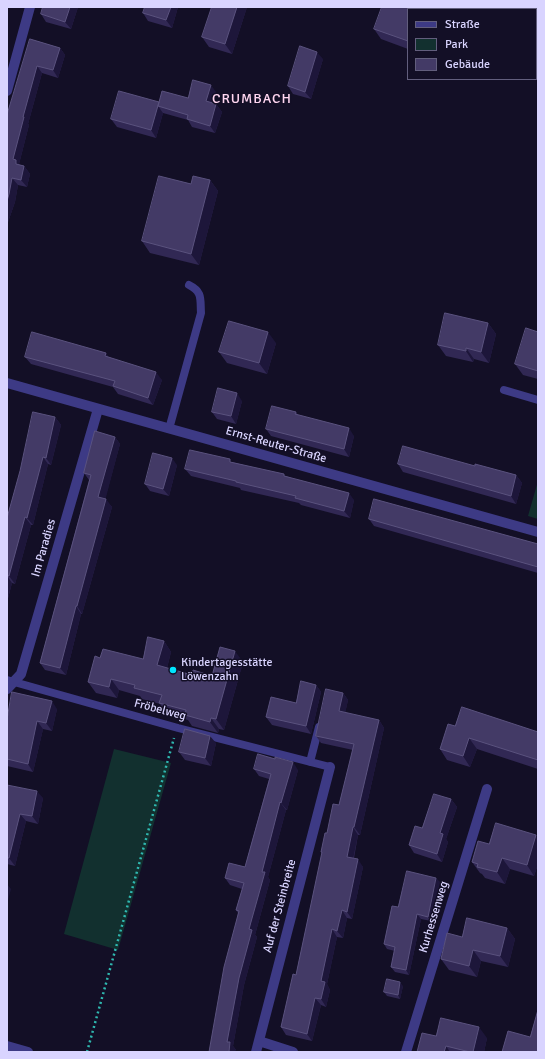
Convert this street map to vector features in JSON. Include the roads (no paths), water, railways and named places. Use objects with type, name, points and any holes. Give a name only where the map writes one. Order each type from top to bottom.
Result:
[{"type":"street","points":[[7,91],[30,7]]},
{"type":"street","name":"Ernst-Reuter-Straße","points":[[7,383],[538,532]]},
{"type":"street","name":"Im Paradies","points":[[9,684],[21,674],[98,409]]},
{"type":"street","name":"Auf der Steinbreite","points":[[256,1052],[330,767]]},
{"type":"street","name":"Kurhessenweg","points":[[406,1052],[487,790]]},
{"type":"street","points":[[259,1041],[293,1052]]},
{"type":"street","points":[[7,1046],[28,1052]]},
{"type":"lane","points":[[169,429],[201,313],[200,295],[196,288],[189,285]]},
{"type":"lane","points":[[504,390],[538,400]]},
{"type":"lane","name":"Fröbelweg","points":[[9,684],[330,767]]},
{"type":"lane","points":[[310,762],[321,717]]},
{"type":"place","name":"Kindertagesstätte Löwenzahn","points":[[173,670]]},
{"type":"district","name":"CRUMBACH","points":[[252,99]]}]
